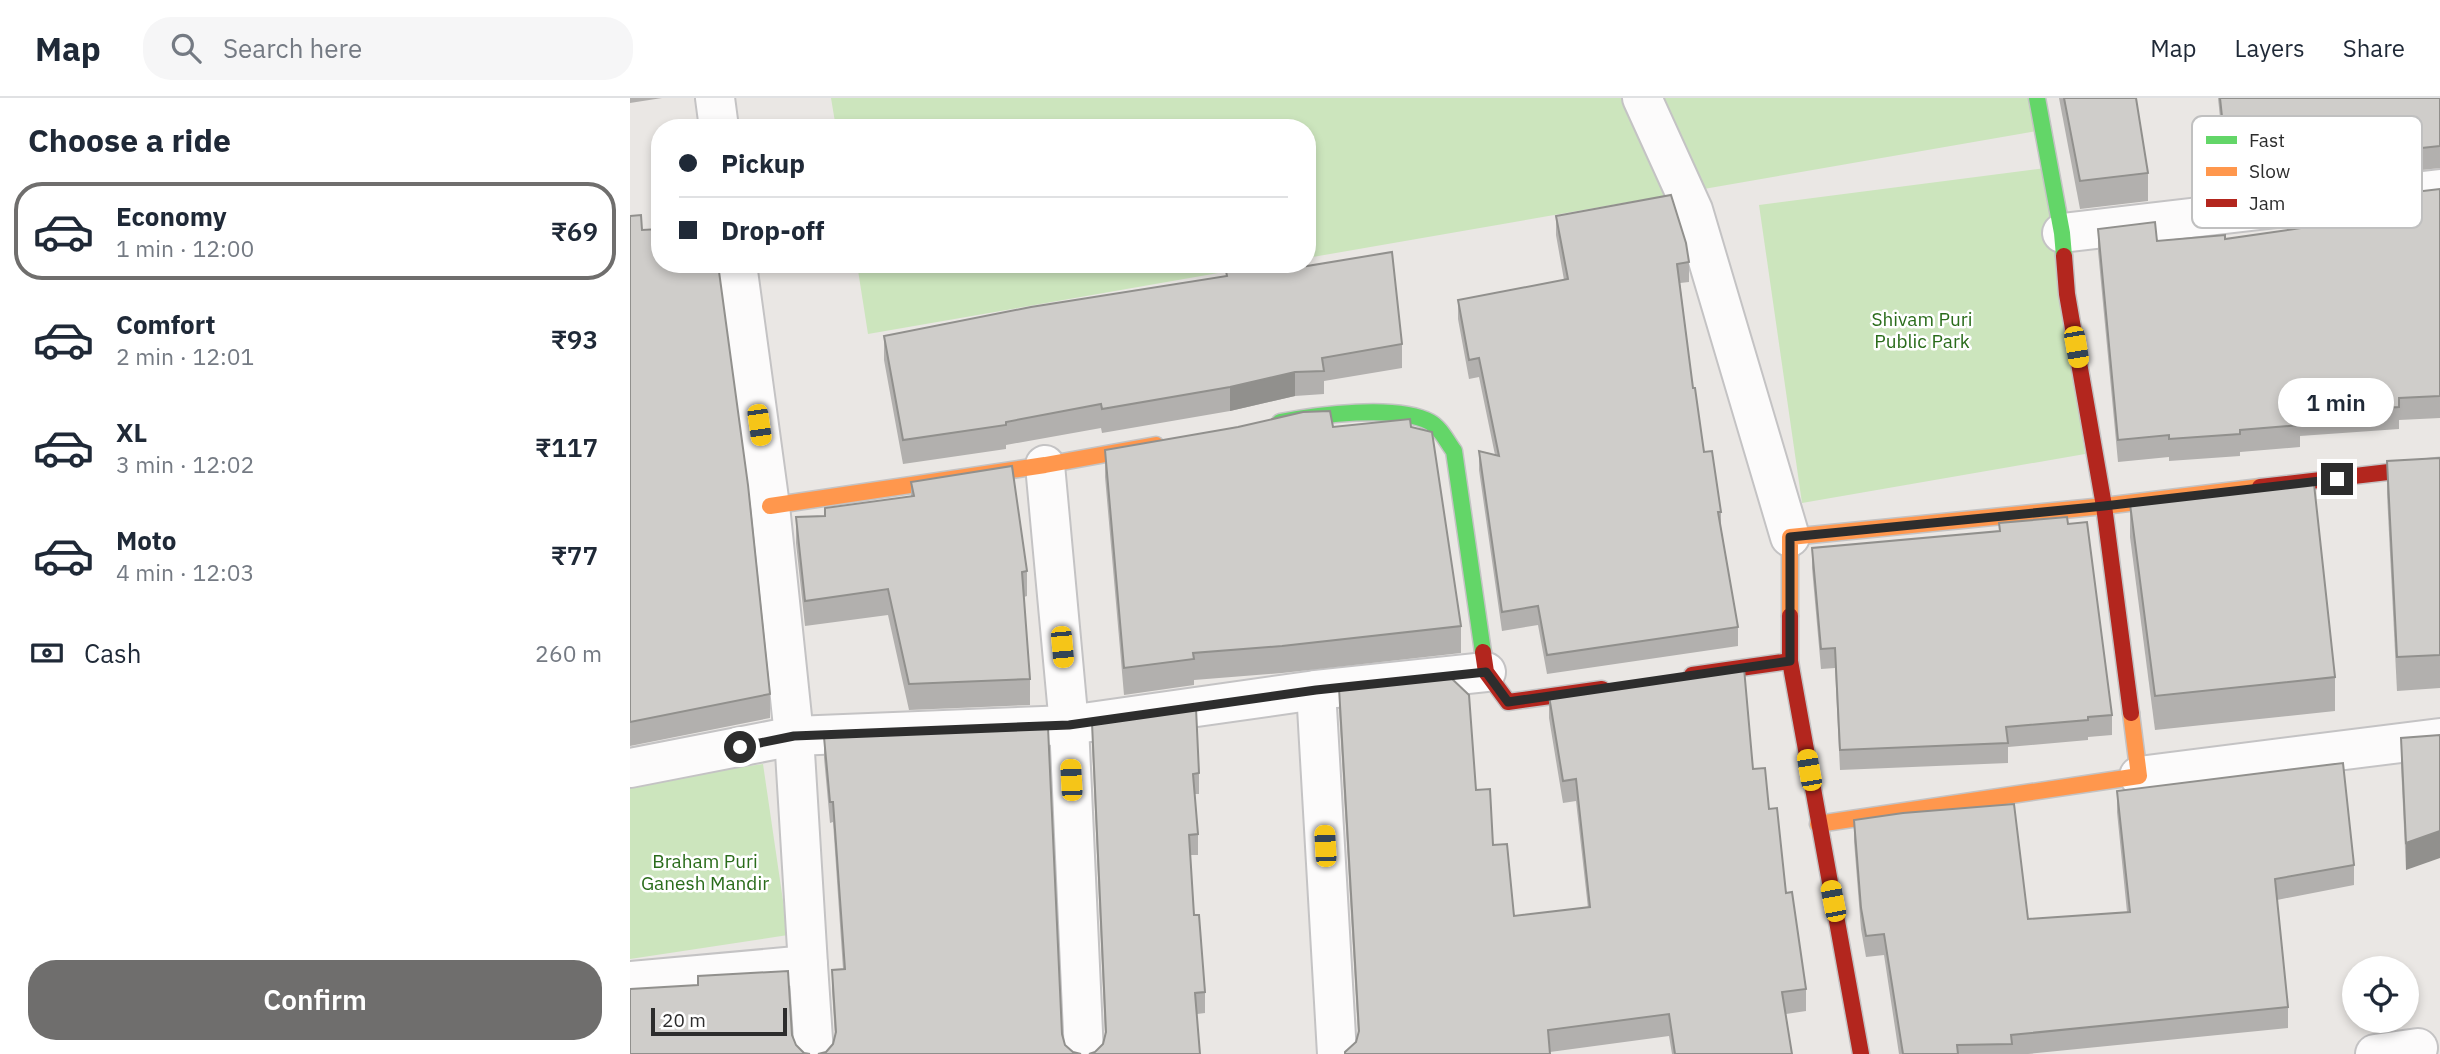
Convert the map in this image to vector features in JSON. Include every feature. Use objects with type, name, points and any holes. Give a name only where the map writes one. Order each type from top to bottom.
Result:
[{"type":"street","points":[[715,98],[718,119]]},
{"type":"street","points":[[1642,98],[1693,210],[1790,537],[1790,661],[1861,1054]]},
{"type":"street","points":[[2038,98],[2062,233],[2067,294],[2104,506],[2139,776]]},
{"type":"street","points":[[2422,190],[2440,188]]},
{"type":"street","points":[[2062,233],[2192,218]]},
{"type":"street","points":[[738,273],[770,506],[794,736],[814,1054]]},
{"type":"street","points":[[1261,426],[1300,417],[1407,413],[1431,422],[1454,451],[1486,672],[1508,702],[1615,687]]},
{"type":"street","points":[[770,506],[1167,444]]},
{"type":"street","points":[[1045,465],[1069,725],[1084,1054]]},
{"type":"street","points":[[1790,537],[2104,506],[2440,466]]},
{"type":"street","points":[[1682,677],[1790,661]]},
{"type":"street","points":[[630,768],[794,736],[1069,725],[1316,690],[1486,672]]},
{"type":"street","points":[[1316,690],[1337,1054]]},
{"type":"street","points":[[1818,824],[2139,776],[2440,738]]},
{"type":"street","points":[[630,981],[808,965]]},
{"type":"street","points":[[2375,1054],[2418,1048]]},
{"type":"green space","points":[[831,98],[2030,98],[2037,131],[1316,256],[1316,119],[834,119]]},
{"type":"green space","name":"Shivam Puri Public Park","points":[[2046,168],[2085,454],[1802,503],[1759,205]]},
{"type":"green space","points":[[858,273],[1218,273],[868,334]]},
{"type":"green space","name":"Braham Puri Ganesh Mandir","points":[[763,764],[788,935],[630,959],[630,784]]},
{"type":"building","points":[[2064,98],[2136,98],[2148,173],[2080,181]]},
{"type":"building","points":[[2220,98],[2440,98],[2440,146],[2422,148],[2422,116],[2222,116]]},
{"type":"building","points":[[2440,189],[2440,396],[2399,398],[2399,407],[2299,414],[2300,425],[2240,430],[2240,434],[2169,439],[2169,435],[2118,440],[2098,229],[2155,222],[2157,241],[2225,235],[2225,239],[2301,228],[2422,228],[2422,191]]},
{"type":"building","points":[[1671,195],[1689,262],[1677,264],[1693,388],[1704,452],[1712,451],[1721,512],[1718,512],[1738,627],[1547,655],[1538,606],[1502,612],[1479,451],[1499,456],[1479,358],[1469,360],[1458,300],[1568,279],[1556,216]]},
{"type":"building","points":[[641,215],[642,230],[651,230],[651,273],[719,273],[748,485],[770,694],[630,722],[630,216]]},
{"type":"building","points":[[1392,252],[1402,344],[1322,358],[1324,371],[1295,372],[1230,387],[1102,409],[1101,404],[1006,422],[1006,425],[903,440],[884,336],[1031,307],[1227,276],[1226,273],[1316,273],[1316,265]]},
{"type":"building","points":[[1330,411],[1333,427],[1410,419],[1411,427],[1432,432],[1461,626],[1193,653],[1194,659],[1124,668],[1105,450],[1238,427],[1303,412]]},
{"type":"building","points":[[2440,458],[2440,655],[2397,657],[2387,461]]},
{"type":"building","points":[[1012,466],[1027,571],[1022,572],[1030,679],[909,684],[888,589],[805,601],[796,517],[825,516],[825,508],[914,496],[911,482]]},
{"type":"building","points":[[2314,484],[2335,677],[2155,696],[2130,504]]},
{"type":"building","points":[[2067,517],[2068,524],[2087,522],[2112,715],[2088,717],[2088,720],[2006,727],[2008,743],[1840,750],[1835,648],[1821,649],[1812,548],[2000,531],[1999,523]]},
{"type":"building","points":[[1744,668],[1753,769],[1765,768],[1769,809],[1777,808],[1786,893],[1792,892],[1806,989],[1782,992],[1792,1054],[1675,1054],[1669,1014],[1548,1030],[1550,1054],[1345,1054],[1356,1042],[1359,1031],[1339,688],[1449,676],[1469,695],[1476,790],[1490,789],[1493,845],[1507,844],[1514,916],[1590,907],[1576,779],[1563,781],[1549,696]]},
{"type":"building","points":[[1196,708],[1199,773],[1193,774],[1198,834],[1189,835],[1194,915],[1199,915],[1205,992],[1195,993],[1200,1054],[1089,1054],[1103,1044],[1106,1032],[1092,723]]},
{"type":"building","points":[[1048,727],[1062,1034],[1065,1045],[1073,1052],[1081,1054],[818,1054],[826,1052],[833,1044],[836,1032],[832,970],[845,969],[833,802],[830,802],[824,737]]},
{"type":"building","points":[[2440,735],[2440,831],[2406,843],[2401,738]]},
{"type":"building","points":[[2343,763],[2354,865],[2275,879],[2288,1007],[2011,1035],[2012,1044],[1957,1045],[1958,1054],[1903,1054],[1884,934],[1866,936],[1854,820],[2014,804],[2028,919],[2130,912],[2117,791]]},
{"type":"building","points":[[788,971],[792,1035],[796,1045],[804,1053],[810,1054],[630,1054],[630,989],[698,985],[698,976]]},
{"type":"traffic: fast","points":[[2037,98],[2064,256]]},
{"type":"traffic: fast","points":[[1280,422],[1335,414],[1398,413],[1430,422],[1444,435],[1454,451],[1483,652]]},
{"type":"traffic: slow","points":[[770,506],[1045,465],[1156,445]]},
{"type":"traffic: slow","points":[[1790,616],[1790,537],[2104,506],[2260,487]]},
{"type":"traffic: slow","points":[[1818,824],[2139,776],[2131,713]]},
{"type":"traffic: jam","points":[[2064,256],[2067,294],[2104,506],[2131,713]]},
{"type":"traffic: jam","points":[[2260,487],[2440,466]]},
{"type":"traffic: jam","points":[[1790,616],[1790,661],[1861,1054]]},
{"type":"traffic: jam","points":[[1483,652],[1486,672],[1508,702],[1602,689]]},
{"type":"traffic: jam","points":[[1692,675],[1790,661]]},
{"type":"route","points":[[740,747],[794,736],[1069,725],[1316,690],[1486,672],[1508,702],[1790,661],[1790,537],[2104,506],[2337,479]]}]
